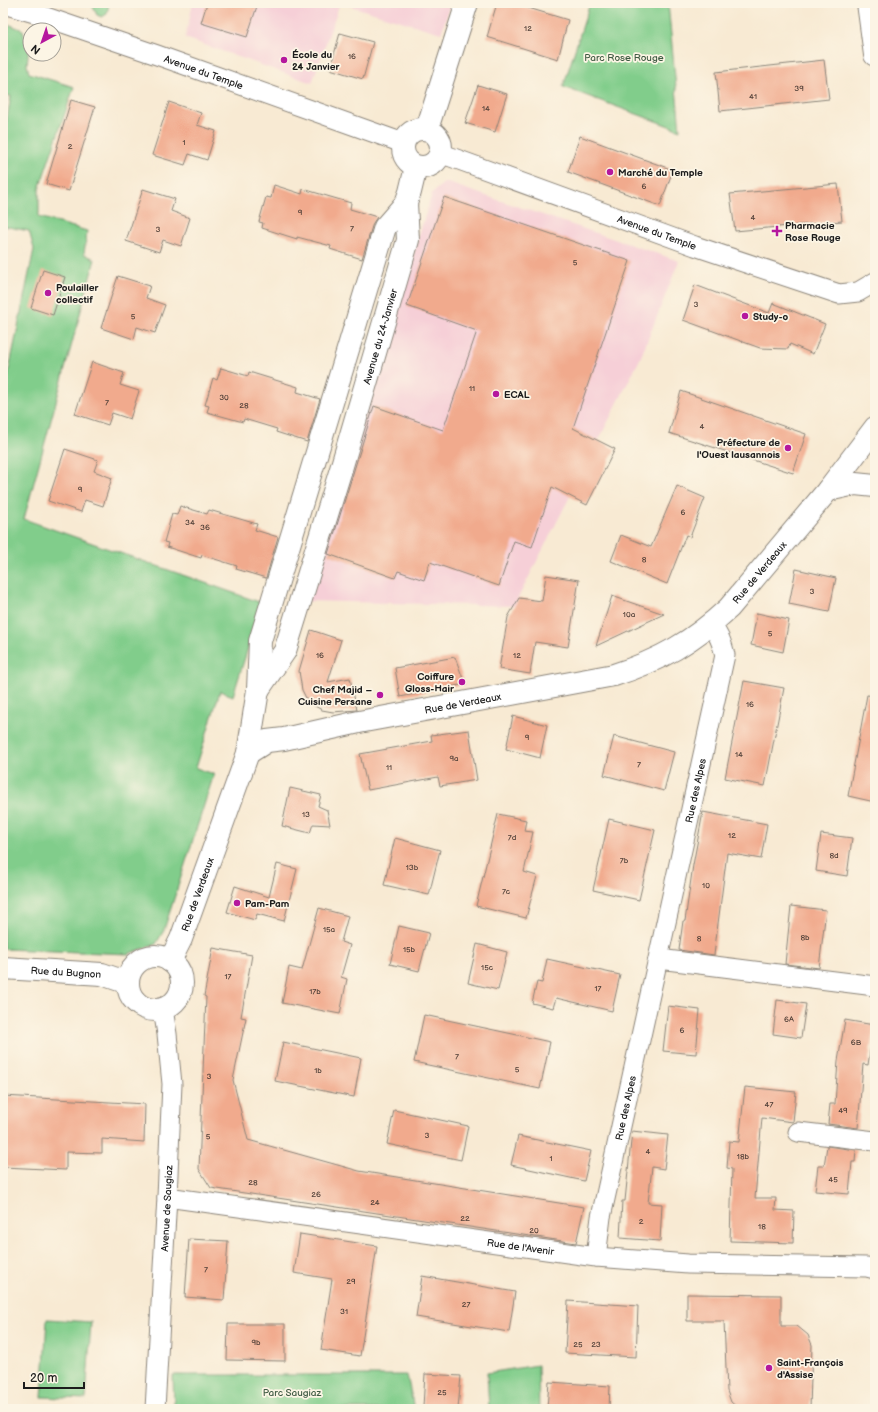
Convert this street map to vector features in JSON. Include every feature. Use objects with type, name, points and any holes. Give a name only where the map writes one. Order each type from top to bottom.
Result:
[{"type":"street","points":[[427,129],[467,3]]},
{"type":"street","points":[[868,3],[875,55]]},
{"type":"street","name":"Avenue du Temple","points":[[3,4],[35,8],[157,55],[403,143]]},
{"type":"street","points":[[421,128],[427,129],[440,141],[440,153],[434,164],[428,167],[416,167],[410,164],[403,155],[403,143],[409,133],[421,128]]},
{"type":"street","name":"Avenue du Temple","points":[[440,153],[695,246],[839,294],[858,292],[875,282]]},
{"type":"street","name":"Avenue du 24-Janvier","points":[[248,753],[258,690],[260,641],[385,227],[406,203],[416,167]]},
{"type":"street","name":"Avenue du 24-Janvier","points":[[258,690],[285,651],[408,240],[406,203]]},
{"type":"street","name":"Rue de Verdeaux","points":[[170,961],[183,931],[248,753],[267,742],[359,722],[614,676],[641,667],[668,653],[711,625],[737,599],[828,490],[875,428]]},
{"type":"street","points":[[315,461],[340,469]]},
{"type":"street","points":[[828,490],[855,484],[875,486]]},
{"type":"street","points":[[274,596],[299,604]]},
{"type":"street","name":"Rue des Alpes","points":[[596,1258],[601,1218],[725,655],[722,642],[717,632],[711,625]]},
{"type":"street","points":[[154,956],[163,957],[170,961],[176,967],[182,983],[181,991],[177,999],[163,1009],[146,1009],[139,1005],[129,991],[129,975],[133,968],[146,958],[154,956]]},
{"type":"street","points":[[658,959],[875,986]]},
{"type":"street","name":"Rue du Bugnon","points":[[3,968],[102,974],[128,983]]},
{"type":"street","name":"Avenue de Saugiaz","points":[[156,1409],[172,1084],[163,1009]]},
{"type":"street","points":[[798,1132],[875,1141]]},
{"type":"street","name":"Rue de l'Avenir","points":[[167,1197],[596,1258],[688,1264],[866,1267],[875,1269]]},
{"type":"shaded area","name":"École du 24 Janvier","points":[[193,3],[340,3],[312,83],[185,38]]},
{"type":"shaded area","points":[[340,3],[451,3],[441,33]]},
{"type":"shaded area","name":"ECAL","points":[[445,182],[679,261],[640,359],[514,606],[307,601],[432,193]]},
{"type":"green space","points":[[91,3],[109,3],[107,14],[102,17],[97,15]]},
{"type":"green space","name":"Parc Rose Rouge","points":[[590,3],[668,3],[680,130],[563,87]]},
{"type":"green space","points":[[3,22],[22,30],[22,62],[27,62],[29,73],[74,87],[39,189],[39,217],[87,231],[84,254],[95,259],[24,519],[262,603],[233,696],[220,691],[196,768],[214,774],[164,930],[156,944],[128,954],[3,949],[3,399],[34,249],[29,231],[3,226],[3,141],[11,96],[3,95]]},
{"type":"green space","points":[[47,1319],[91,1322],[86,1399],[42,1397]]},
{"type":"green space","points":[[538,1365],[539,1409],[489,1409],[487,1373]]},
{"type":"green space","name":"Parc Saugiaz","points":[[173,1375],[407,1375],[414,1409],[174,1409]]},
{"type":"building","points":[[207,3],[258,3],[247,37],[201,23]]},
{"type":"building","points":[[497,3],[512,3],[568,20],[558,59],[487,37]]},
{"type":"building","points":[[340,33],[373,42],[363,79],[330,69]]},
{"type":"building","points":[[824,60],[829,99],[720,111],[716,72]]},
{"type":"building","points":[[478,85],[507,94],[495,132],[465,123]]},
{"type":"building","points":[[71,100],[95,107],[69,191],[46,184]]},
{"type":"building","points":[[169,102],[201,113],[197,125],[216,131],[207,160],[189,154],[185,165],[152,155]]},
{"type":"building","points":[[580,136],[673,170],[660,206],[568,172]]},
{"type":"building","points":[[838,184],[842,221],[735,231],[730,194]]},
{"type":"building","points":[[274,185],[302,194],[303,189],[351,203],[350,209],[377,217],[373,223],[362,259],[330,249],[331,246],[297,237],[297,239],[262,228],[263,223],[259,222],[266,197],[271,198]]},
{"type":"building","points":[[143,189],[175,199],[171,211],[190,218],[181,246],[163,240],[159,252],[126,241]]},
{"type":"building","name":"ECAL","points":[[444,197],[630,261],[573,428],[615,449],[587,505],[552,487],[532,547],[514,541],[499,586],[430,562],[424,580],[398,571],[395,578],[328,554],[374,406],[443,430],[477,331],[407,306]]},
{"type":"building","name":"Poulailler collectif","points":[[43,270],[65,277],[53,315],[31,308]]},
{"type":"building","points":[[118,276],[150,286],[146,298],[165,305],[155,333],[137,327],[134,339],[101,328]]},
{"type":"building","name":"Study-o","points":[[695,285],[769,313],[773,303],[825,324],[813,354],[790,344],[788,349],[760,348],[683,320]]},
{"type":"building","points":[[92,362],[124,373],[120,385],[139,391],[130,419],[112,413],[108,425],[75,414]]},
{"type":"building","points":[[221,368],[248,376],[249,372],[298,387],[297,392],[320,399],[307,442],[276,432],[277,429],[244,419],[243,422],[207,412],[209,406],[205,405],[213,378],[217,380]]},
{"type":"building","points":[[681,391],[806,434],[793,473],[669,433]]},
{"type":"building","points":[[65,449],[98,460],[94,471],[112,478],[103,506],[85,500],[81,512],[48,501]]},
{"type":"building","points":[[677,486],[705,498],[690,537],[686,535],[667,584],[611,561],[621,535],[651,547]]},
{"type":"building","points":[[180,506],[207,514],[209,510],[257,524],[255,530],[278,537],[266,578],[236,569],[237,566],[202,555],[201,558],[167,547],[168,543],[164,542],[172,514],[177,515]]},
{"type":"building","points":[[796,569],[836,578],[829,612],[789,604]]},
{"type":"building","points":[[546,575],[579,580],[568,647],[535,642],[530,674],[499,669],[508,617],[519,598],[542,601]]},
{"type":"building","points":[[612,596],[664,614],[596,646]]},
{"type":"building","points":[[757,613],[789,620],[783,652],[751,645]]},
{"type":"building","points":[[311,630],[341,640],[328,682],[350,678],[357,710],[333,712],[322,710],[313,705],[306,698],[302,690],[299,671]]},
{"type":"building","points":[[455,657],[465,684],[400,697],[395,668]]},
{"type":"building","points":[[744,681],[784,688],[765,786],[725,778]]},
{"type":"building","points":[[867,695],[875,696],[875,802],[848,796]]},
{"type":"building","points":[[513,716],[547,725],[540,758],[506,749]]},
{"type":"building","points":[[469,730],[477,780],[440,786],[438,777],[368,790],[360,754],[432,741],[431,735]]},
{"type":"building","points":[[614,736],[674,752],[664,791],[604,775]]},
{"type":"building","points":[[290,788],[321,795],[318,806],[327,810],[330,825],[313,824],[310,833],[282,826]]},
{"type":"building","points":[[703,812],[767,824],[761,859],[727,853],[714,955],[679,950]]},
{"type":"building","points":[[498,814],[526,820],[524,831],[533,832],[524,872],[537,876],[526,918],[476,906]]},
{"type":"building","points":[[609,819],[655,830],[639,900],[593,890]]},
{"type":"building","points":[[821,834],[852,838],[847,876],[816,871]]},
{"type":"building","points":[[395,838],[440,850],[429,895],[384,885]]},
{"type":"building","points":[[277,864],[297,869],[284,921],[257,914],[255,920],[227,912],[235,886],[269,897]]},
{"type":"building","points":[[791,906],[826,910],[819,968],[785,964]]},
{"type":"building","points":[[319,908],[348,916],[341,942],[350,945],[341,977],[347,979],[340,1014],[282,1003],[289,967],[302,970]]},
{"type":"building","points":[[399,926],[429,933],[419,971],[390,964]]},
{"type":"building","points":[[477,944],[507,952],[498,990],[468,983]]},
{"type":"building","points":[[213,948],[252,955],[241,1017],[246,1018],[233,1080],[248,1140],[359,1171],[584,1207],[576,1243],[211,1188],[199,1169],[206,997],[204,996]]},
{"type":"building","points":[[547,959],[620,975],[612,1011],[556,998],[553,1008],[532,1003],[537,982],[542,983]]},
{"type":"building","points":[[777,1000],[806,1004],[801,1038],[773,1034]]},
{"type":"building","points":[[668,1006],[700,1010],[696,1054],[663,1051]]},
{"type":"building","points":[[424,1015],[550,1042],[540,1089],[414,1062]]},
{"type":"building","points":[[845,1020],[874,1025],[868,1065],[863,1064],[858,1128],[828,1124],[830,1104],[835,1104],[838,1061]]},
{"type":"building","points":[[283,1042],[361,1058],[354,1097],[275,1081]]},
{"type":"building","points":[[745,1087],[796,1092],[793,1122],[762,1118],[755,1198],[776,1198],[775,1210],[794,1211],[793,1243],[730,1241],[732,1169],[727,1168],[729,1141],[739,1142]]},
{"type":"building","points":[[3,1096],[145,1104],[144,1142],[102,1139],[102,1153],[66,1152],[66,1170],[3,1167]]},
{"type":"building","points":[[394,1110],[468,1126],[461,1160],[387,1144]]},
{"type":"building","points":[[632,1131],[668,1135],[664,1169],[652,1167],[648,1203],[662,1204],[660,1241],[620,1238],[622,1201],[625,1201]]},
{"type":"building","points":[[518,1136],[591,1151],[584,1181],[511,1165]]},
{"type":"building","points":[[827,1146],[856,1150],[855,1162],[852,1162],[849,1194],[815,1191],[818,1166],[824,1166]]},
{"type":"building","points":[[300,1234],[377,1246],[360,1356],[321,1350],[332,1279],[294,1273]]},
{"type":"building","points":[[189,1239],[228,1241],[224,1300],[185,1297]]},
{"type":"building","points":[[422,1276],[515,1292],[509,1332],[416,1317]]},
{"type":"building","name":"Saint-François d'Assise","points":[[687,1294],[781,1295],[781,1326],[797,1326],[808,1335],[812,1345],[810,1409],[739,1409],[731,1402],[727,1391],[724,1321],[687,1321]]},
{"type":"building","points":[[568,1301],[638,1306],[636,1357],[565,1353]]},
{"type":"building","points":[[228,1324],[285,1324],[285,1361],[227,1360]]},
{"type":"building","points":[[425,1374],[461,1376],[458,1409],[423,1407]]},
{"type":"building","points":[[549,1382],[610,1386],[609,1409],[547,1409]]},
{"type":"place","name":"École du 24 Janvier","points":[[284,60]]},
{"type":"place","name":"Marché du Temple","points":[[610,172]]},
{"type":"place","name":"Pharmacie Rose Rouge","points":[[777,231]]},
{"type":"place","name":"Poulailler collectif","points":[[48,293]]},
{"type":"place","name":"Study-o","points":[[745,316]]},
{"type":"place","name":"ECAL","points":[[496,394]]},
{"type":"place","name":"Préfecture de l'Ouest lausannois","points":[[788,448]]},
{"type":"place","name":"Coiffure Gloss-Hair","points":[[462,682]]},
{"type":"place","name":"Chef Majid – Cuisine Persane","points":[[380,695]]},
{"type":"place","name":"Pam-Pam","points":[[237,903]]},
{"type":"place","name":"Saint-François d'Assise","points":[[769,1368]]}]
